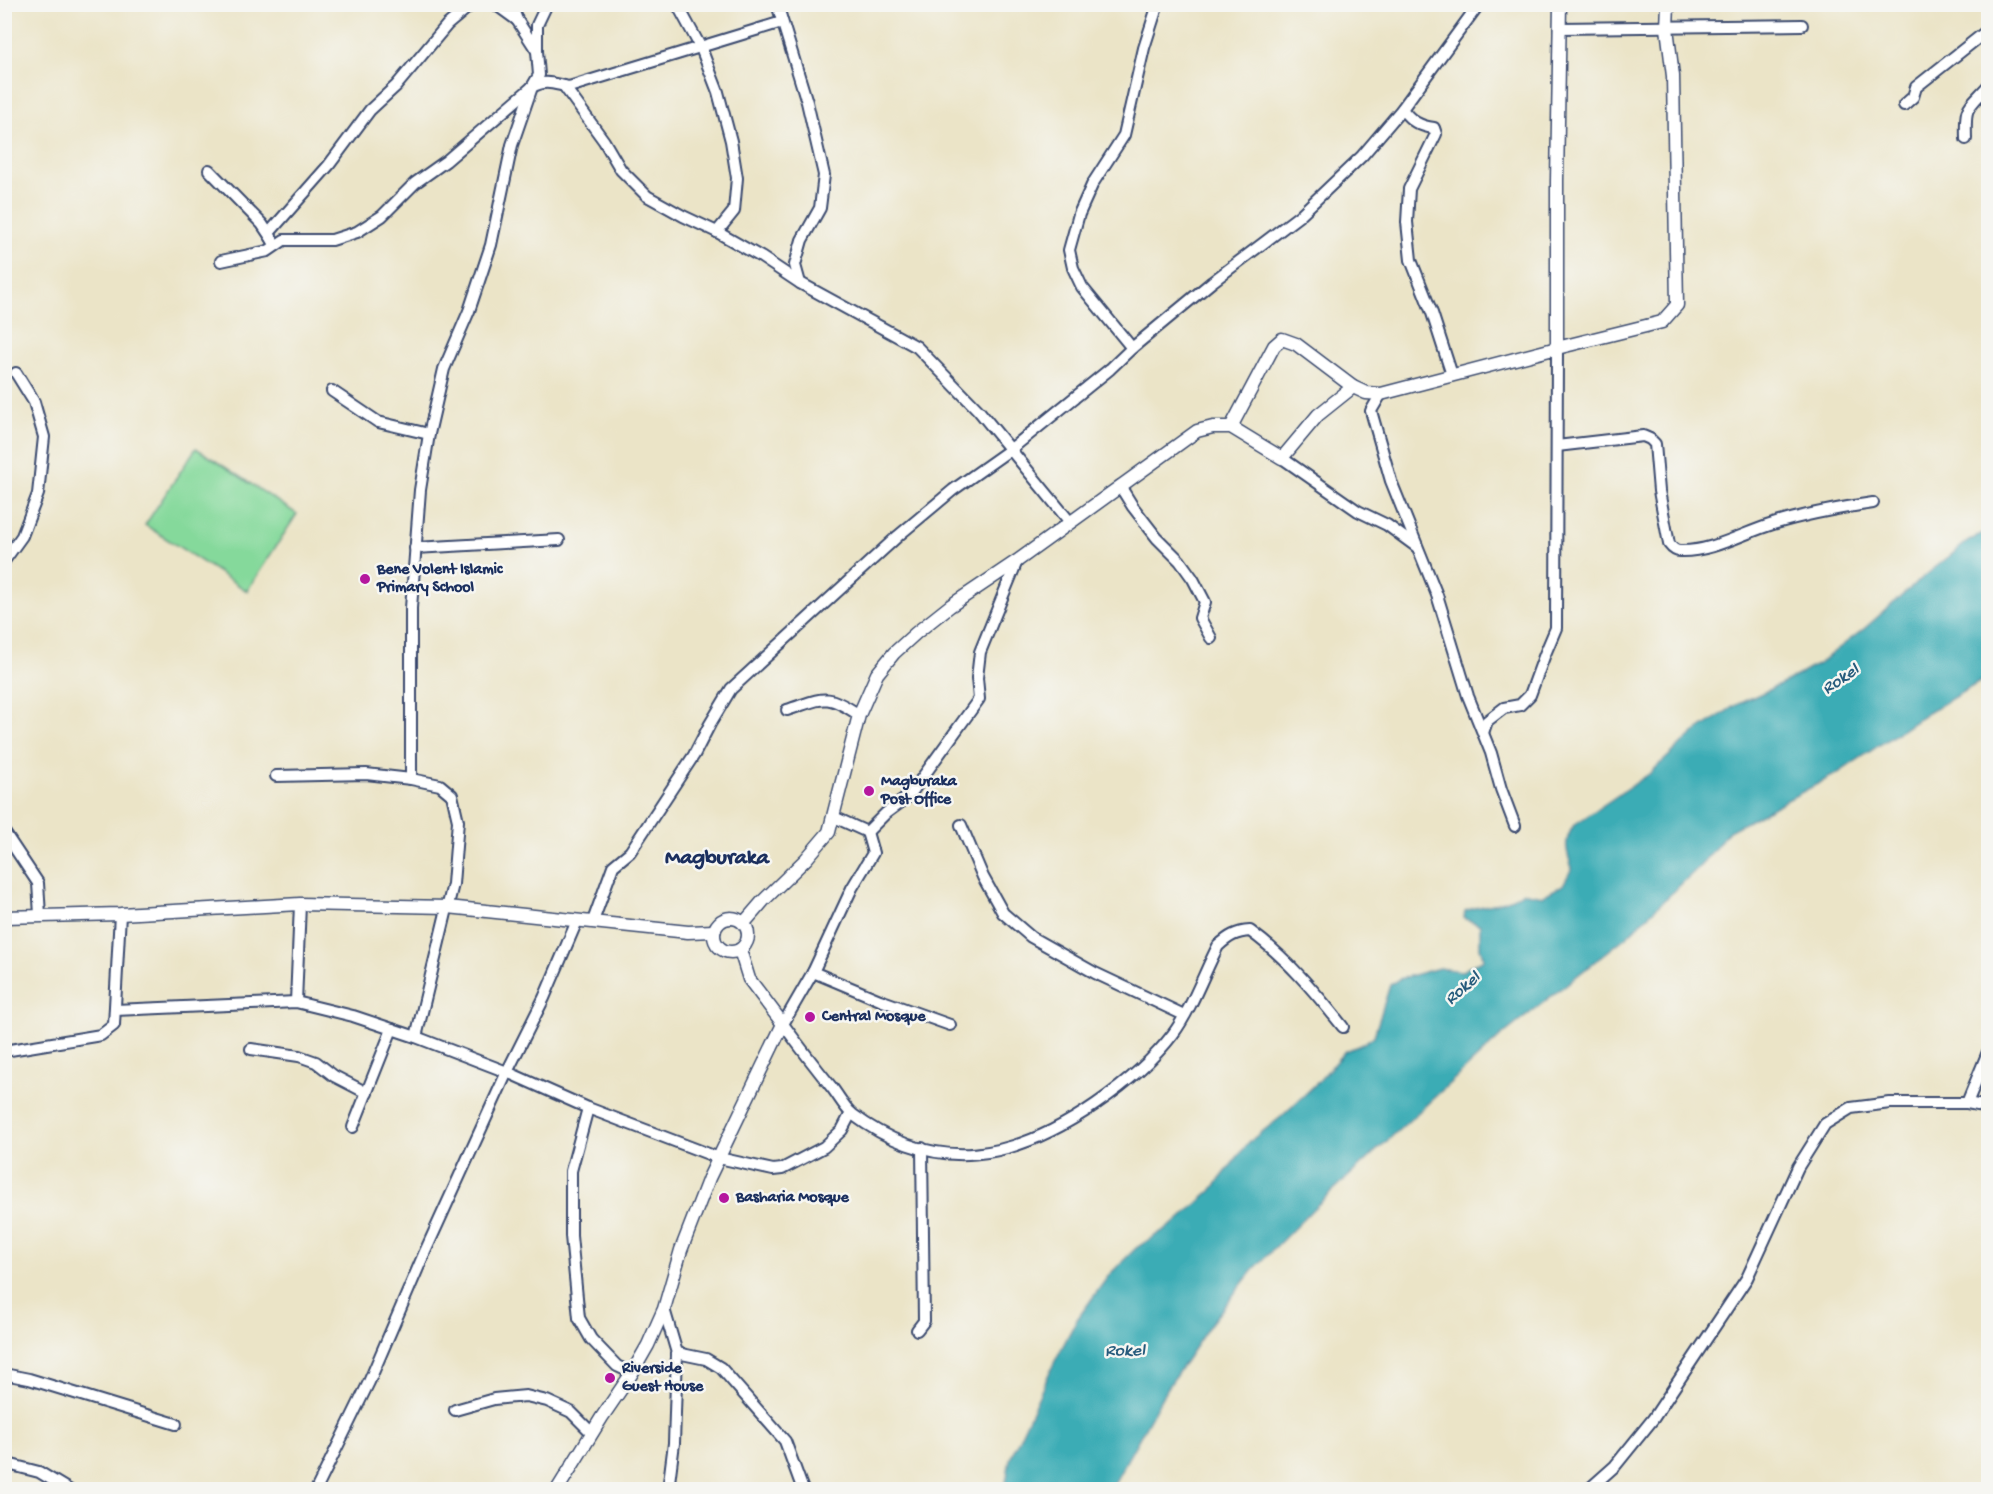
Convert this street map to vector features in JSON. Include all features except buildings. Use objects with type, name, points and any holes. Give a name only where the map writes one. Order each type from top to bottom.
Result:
[{"type":"street","points":[[275,245],[269,233],[277,222],[329,165],[370,110],[396,86],[447,25],[472,4]]},
{"type":"street","points":[[495,4],[517,20]]},
{"type":"street","points":[[511,4],[517,20],[537,51]]},
{"type":"street","points":[[411,779],[411,608],[420,490],[429,434],[444,369],[469,311],[491,244],[512,145],[532,87],[539,75],[537,25],[546,4]]},
{"type":"street","points":[[677,4],[701,48],[718,92],[731,141],[737,178],[735,211],[717,232]]},
{"type":"street","points":[[777,4],[807,102],[824,176],[820,208],[802,240],[795,265],[800,283]]},
{"type":"street","points":[[1132,348],[1082,287],[1073,268],[1069,250],[1078,214],[1124,135],[1144,48],[1158,4]]},
{"type":"street","points":[[593,921],[613,866],[630,852],[694,755],[731,689],[898,536],[953,490],[1011,449],[1212,282],[1299,216],[1362,156],[1402,109],[1479,4]]},
{"type":"street","points":[[1483,733],[1487,721],[1504,708],[1520,705],[1530,695],[1556,628],[1557,181],[1560,4]]},
{"type":"street","points":[[1231,427],[1274,346],[1282,339],[1296,344],[1353,387],[1366,393],[1381,394],[1662,322],[1677,305],[1673,76],[1667,28],[1668,4]]},
{"type":"street","points":[[221,261],[268,251],[284,240],[332,240],[357,232],[382,216],[415,183],[446,161],[540,82],[548,81],[569,87],[782,22]]},
{"type":"street","points":[[1559,28],[1802,26]]},
{"type":"street","points":[[1904,105],[1913,97],[1916,87],[1989,30]]},
{"type":"street","points":[[564,86],[593,125],[621,170],[647,196],[717,232],[800,283],[917,347],[979,411],[1070,522]]},
{"type":"street","points":[[1966,139],[1966,113],[1970,104],[1989,86]]},
{"type":"street","points":[[1402,109],[1410,120],[1421,126],[1434,128],[1436,134],[1409,189],[1407,222],[1411,260],[1432,313],[1452,375]]},
{"type":"street","points":[[209,170],[262,224],[275,245]]},
{"type":"street","points":[[4,561],[22,536],[38,494],[44,437],[34,402],[16,373]]},
{"type":"street","points":[[1282,458],[1318,416],[1353,387]]},
{"type":"street","points":[[332,391],[378,422],[429,434]]},
{"type":"street","points":[[1381,394],[1371,411],[1391,481],[1437,595],[1468,696],[1491,753],[1515,826]]},
{"type":"street","points":[[744,923],[829,832],[859,715],[877,674],[894,653],[950,606],[1017,561],[1197,431],[1213,427],[1231,427],[1282,458],[1358,511],[1387,525],[1417,547]]},
{"type":"street","points":[[1557,446],[1642,436],[1650,439],[1655,444],[1659,491],[1668,537],[1672,548],[1678,551],[1718,545],[1772,524],[1873,502]]},
{"type":"street","points":[[1120,486],[1157,538],[1180,561],[1193,579],[1205,602],[1200,618],[1211,638]]},
{"type":"street","points":[[415,548],[559,540]]},
{"type":"street","points":[[867,832],[886,813],[909,796],[979,699],[977,678],[980,652],[1017,561]]},
{"type":"street","points":[[787,710],[824,698],[834,700],[859,715]]},
{"type":"street","points":[[276,776],[366,774],[440,785],[452,795],[458,821],[453,884],[416,1037]]},
{"type":"street","points":[[557,1490],[648,1345],[664,1309],[681,1250],[708,1178],[783,1024],[813,972],[852,888],[873,853],[867,832],[834,817]]},
{"type":"street","points":[[961,825],[1003,913],[1031,937],[1095,973],[1184,1015]]},
{"type":"street","points":[[4,832],[38,883],[40,915]]},
{"type":"street","points":[[4,917],[120,914],[300,904],[448,907],[688,932],[714,931]]},
{"type":"street","points":[[296,1002],[300,904]]},
{"type":"street","points":[[4,1051],[101,1035],[114,1025],[120,914]]},
{"type":"street","points":[[733,918],[744,923],[749,937],[744,946],[740,950],[728,952],[722,950],[715,941],[714,931],[720,922],[733,918]]},
{"type":"street","points":[[316,1490],[369,1382],[424,1254],[578,921]]},
{"type":"street","points":[[740,950],[749,979],[851,1113],[903,1143],[935,1152],[962,1155],[1007,1149],[1031,1142],[1059,1128],[1113,1092],[1141,1070],[1174,1032],[1218,946],[1229,936],[1250,931],[1265,942],[1319,997],[1343,1027]]},
{"type":"street","points":[[813,972],[880,1000],[950,1025]]},
{"type":"street","points":[[115,1010],[296,1002],[353,1016],[416,1037],[507,1072],[588,1108],[719,1158],[773,1170],[824,1148],[842,1130],[851,1113]]},
{"type":"street","points":[[353,1127],[392,1029]]},
{"type":"street","points":[[251,1049],[299,1056],[316,1062],[334,1076],[367,1093]]},
{"type":"street","points":[[1967,1103],[1989,1052]]},
{"type":"street","points":[[1588,1490],[1615,1466],[1653,1419],[1747,1278],[1798,1167],[1825,1124],[1851,1108],[1890,1103],[1967,1103],[1989,1107]]},
{"type":"street","points":[[588,1108],[571,1171],[571,1236],[579,1318],[591,1339],[617,1366],[632,1373]]},
{"type":"street","points":[[917,1330],[924,1321],[922,1148]]},
{"type":"street","points":[[664,1309],[677,1353],[674,1443],[668,1490]]},
{"type":"street","points":[[677,1353],[706,1359],[721,1368],[786,1441],[798,1462]]},
{"type":"street","points":[[4,1374],[29,1379],[176,1424]]},
{"type":"street","points":[[455,1410],[494,1399],[526,1396],[547,1401],[571,1412],[592,1433]]},
{"type":"street","points":[[786,1441],[803,1490]]},
{"type":"street","points":[[4,1463],[39,1472],[69,1490]]},
{"type":"green space","points":[[196,448],[297,514],[247,591],[145,525]]},
{"type":"water","name":"Rokel","points":[[1988,530],[1988,677],[1924,715],[1838,773],[1729,831],[1701,865],[1626,937],[1501,1036],[1313,1209],[1252,1271],[1209,1326],[1163,1395],[1111,1489],[1005,1489],[1010,1459],[1053,1365],[1076,1321],[1109,1275],[1136,1248],[1175,1223],[1211,1191],[1249,1142],[1281,1117],[1319,1081],[1345,1051],[1361,1045],[1374,1036],[1390,985],[1399,979],[1439,968],[1462,971],[1484,959],[1480,948],[1480,925],[1464,918],[1465,911],[1502,902],[1522,892],[1543,896],[1563,885],[1572,868],[1567,846],[1568,836],[1574,825],[1649,774],[1694,733],[1736,705],[1818,664],[1865,628],[1967,542]]},
{"type":"place","name":"Bene Volent Islamic Primary School","points":[[365,579]]},
{"type":"place","name":"Magburaka Post Office","points":[[869,791]]},
{"type":"place","name":"Central Mosque","points":[[810,1017]]},
{"type":"place","name":"Basharia Mosque","points":[[724,1198]]},
{"type":"place","name":"Riverside Guest House","points":[[610,1378]]},
{"type":"district","name":"Magburaka","points":[[717,859]]}]
